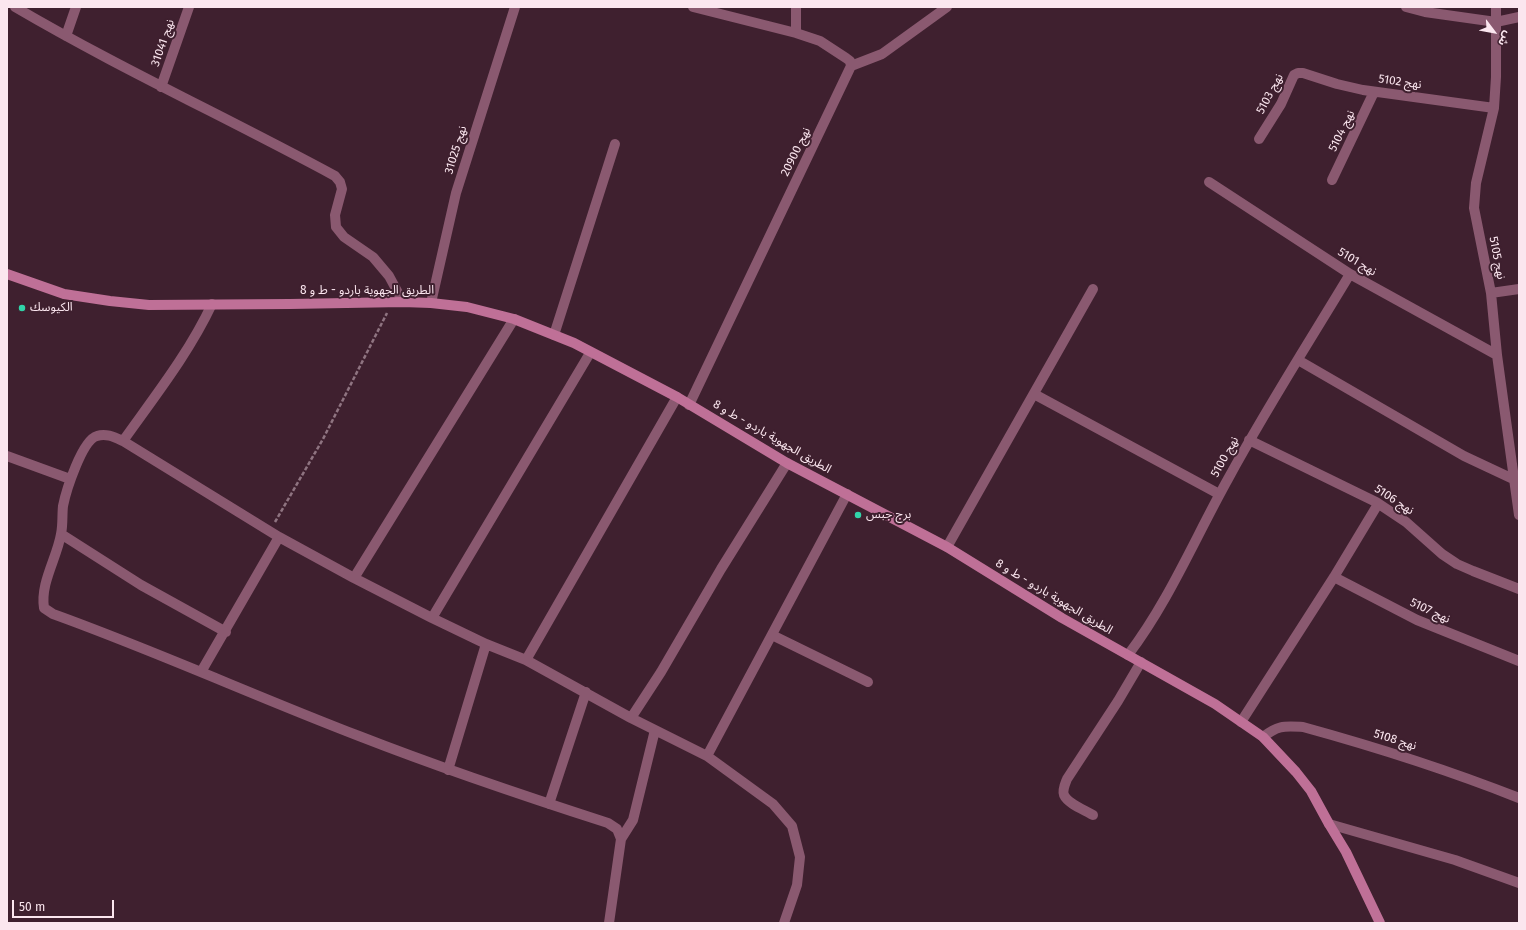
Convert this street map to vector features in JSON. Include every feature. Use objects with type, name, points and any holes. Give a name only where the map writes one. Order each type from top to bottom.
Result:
[{"type":"main road","name":"الطريق الجهوية باردو - ط و 8","points":[[7,274],[64,294],[110,301],[149,304],[403,302],[467,307],[514,319],[574,343],[677,397],[787,463],[947,547],[1062,618],[1215,704],[1263,737],[1296,772],[1311,791],[1346,852],[1380,923]]},
{"type":"street","points":[[15,7],[161,87],[264,137],[335,176],[340,182],[342,190],[335,215],[336,227],[344,237],[373,257],[389,276],[403,302]]},
{"type":"street","points":[[66,36],[76,7]]},
{"type":"street","name":"نهج 31041","points":[[161,87],[189,7]]},
{"type":"street","name":"نهج 31025","points":[[431,303],[456,193],[515,7]]},
{"type":"street","points":[[693,7],[707,9],[796,32],[820,41],[850,61],[851,66],[882,54],[947,7]]},
{"type":"street","points":[[796,7],[796,32]]},
{"type":"street","points":[[1406,7],[1425,12],[1496,22],[1519,17]]},
{"type":"street","name":"نهج 5105","points":[[1496,7],[1494,108],[1476,183],[1474,208],[1491,293],[1497,355],[1519,515]]},
{"type":"street","name":"نهج 20900","points":[[689,404],[851,66]]},
{"type":"street","name":"نهج 5102","points":[[1303,73],[1337,84],[1374,92],[1494,108]]},
{"type":"street","name":"نهج 5103","points":[[1261,136],[1281,104],[1294,75],[1303,73]]},
{"type":"street","name":"نهج 5104","points":[[1332,180],[1374,92]]},
{"type":"street","points":[[554,334],[615,144]]},
{"type":"street","name":"نهج 5101","points":[[1208,182],[1350,274],[1497,355]]},
{"type":"street","name":"نهج 5100","points":[[1128,655],[1145,633],[1162,604],[1249,440],[1350,274]]},
{"type":"street","points":[[947,547],[1093,289]]},
{"type":"street","points":[[1491,293],[1519,289]]},
{"type":"street","points":[[123,441],[180,361],[203,324],[212,304]]},
{"type":"street","points":[[354,578],[514,319]]},
{"type":"street","points":[[432,618],[590,352]]},
{"type":"street","points":[[1298,360],[1464,456],[1513,479]]},
{"type":"street","points":[[1034,394],[1219,494]]},
{"type":"street","points":[[526,660],[677,397]]},
{"type":"street","points":[[621,839],[617,829],[608,823],[448,770],[358,736],[53,614],[44,608],[42,597],[61,534],[63,506],[70,479],[87,444],[95,436],[106,434],[123,441],[279,537],[354,578],[486,644],[526,660],[631,718],[707,756],[773,804],[792,826],[800,857],[797,885],[784,923]]},
{"type":"street","name":"نهج 5106","points":[[1249,440],[1378,504],[1406,522],[1442,554],[1457,564],[1519,589]]},
{"type":"street","points":[[7,456],[70,479]]},
{"type":"street","points":[[631,718],[661,672],[720,569],[787,463]]},
{"type":"street","points":[[707,756],[848,494]]},
{"type":"street","points":[[1241,722],[1334,577],[1378,504]]},
{"type":"street","points":[[61,534],[141,585],[226,632]]},
{"type":"street","points":[[201,672],[226,632],[279,537]]},
{"type":"street","name":"نهج 5107","points":[[1334,577],[1417,620],[1519,661]]},
{"type":"street","points":[[772,635],[868,682]]},
{"type":"street","points":[[448,770],[486,644]]},
{"type":"street","points":[[1093,815],[1071,802],[1064,795],[1064,787],[1067,779],[1118,702],[1141,662]]},
{"type":"street","points":[[549,804],[586,692]]},
{"type":"street","name":"نهج 5108","points":[[1263,737],[1273,729],[1286,726],[1303,727],[1424,762],[1519,798]]},
{"type":"street","points":[[609,923],[621,839],[633,820],[655,730]]},
{"type":"street","points":[[1329,824],[1455,860],[1519,883]]},
{"type":"path","points":[[270,531],[323,439],[392,302]]},
{"type":"place","name":"الكيوسك","points":[[22,308]]},
{"type":"place","name":"برج جبس","points":[[858,515]]}]
